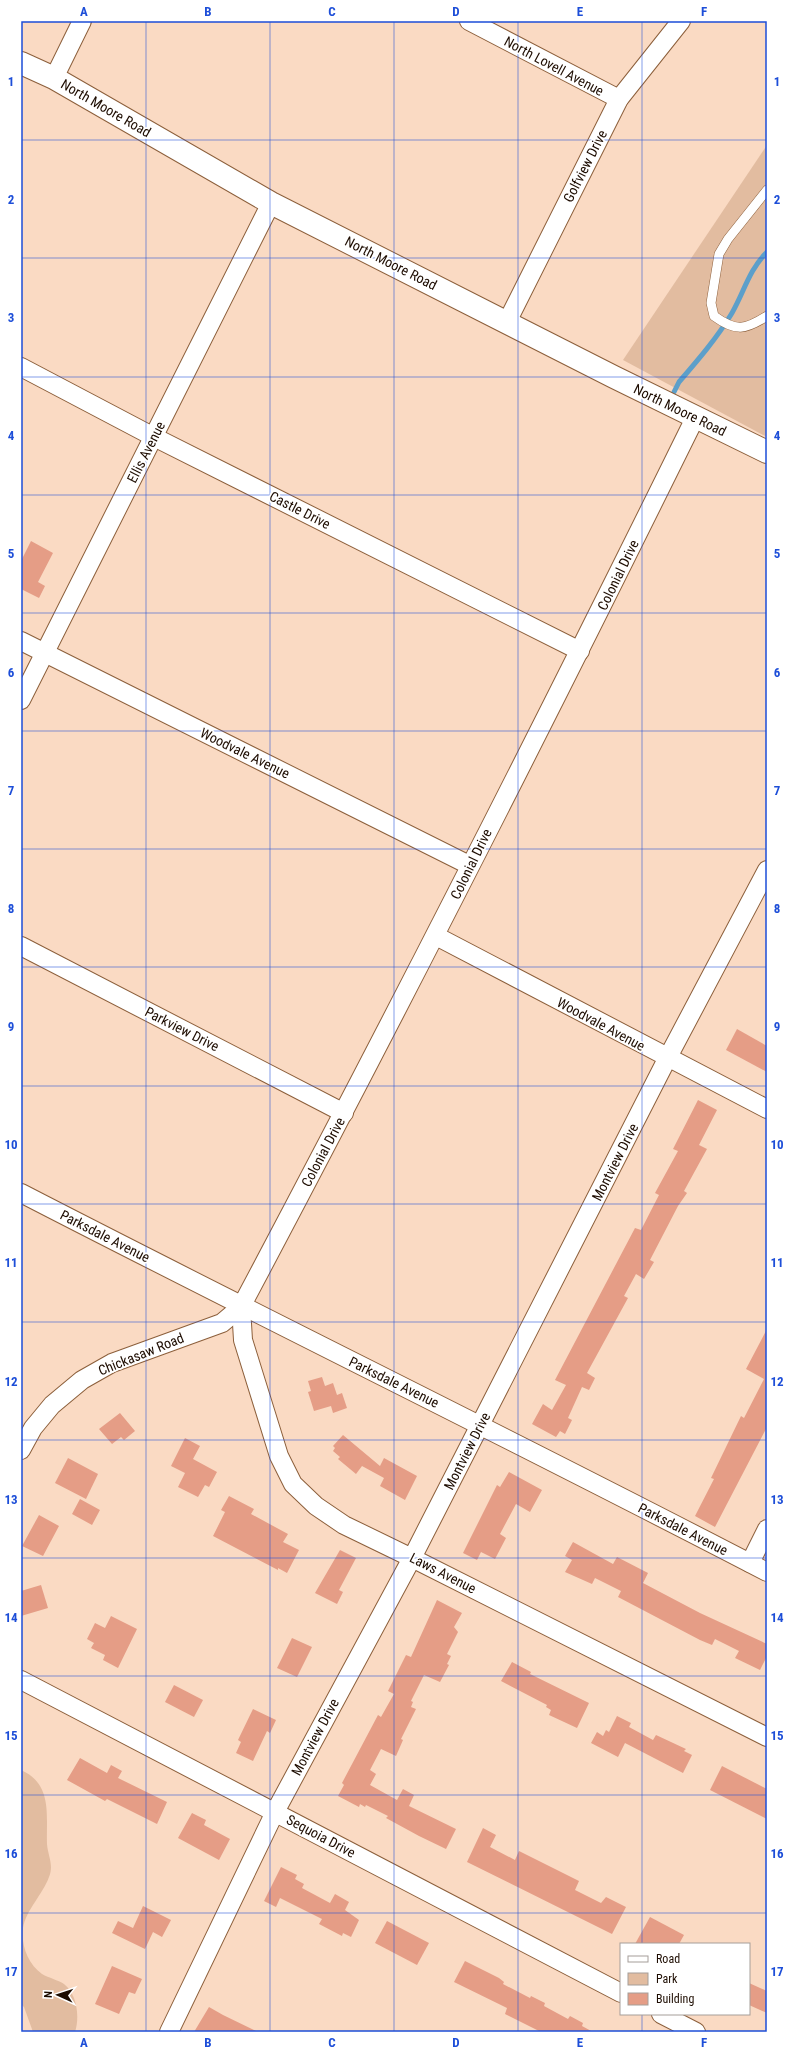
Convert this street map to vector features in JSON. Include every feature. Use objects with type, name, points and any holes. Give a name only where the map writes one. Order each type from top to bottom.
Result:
[{"type":"main road","name":"North Moore Road","points":[[21,63],[54,78],[271,202],[695,418],[767,452]]},
{"type":"street","points":[[54,78],[82,21]]},
{"type":"street","name":"North Lovell Avenue","points":[[469,21],[618,99]]},
{"type":"street","name":"Golfview Drive","points":[[507,322],[618,99],[681,21]]},
{"type":"street","name":"Ellis Avenue","points":[[21,700],[46,654],[271,202]]},
{"type":"street","name":"Castle Drive","points":[[21,367],[154,437],[580,651]]},
{"type":"street","name":"Colonial Drive","points":[[241,1306],[436,936],[470,865],[580,651],[695,418]]},
{"type":"street","name":"Woodvale Avenue","points":[[21,641],[470,865]]},
{"type":"street","name":"Montview Drive","points":[[169,2032],[274,1812],[412,1558],[668,1059],[767,870]]},
{"type":"street","name":"Woodvale Avenue","points":[[436,936],[767,1110]]},
{"type":"street","name":"Parkview Drive","points":[[21,946],[344,1113]]},
{"type":"street","name":"Parksdale Avenue","points":[[21,1193],[767,1572]]},
{"type":"street","name":"Chickasaw Road","points":[[21,1450],[33,1428],[52,1405],[82,1380],[112,1363],[222,1323],[241,1306]]},
{"type":"street","name":"Laws Avenue","points":[[241,1306],[243,1340],[279,1456],[293,1484],[316,1506],[344,1525],[767,1737]]},
{"type":"street","points":[[750,1563],[767,1529]]},
{"type":"street","name":"Sequoia Drive","points":[[21,1680],[620,1992]]},
{"type":"street","points":[[663,2015],[696,2032]]},
{"type":"lane","points":[[767,190],[728,238],[719,254],[711,303],[714,316],[733,327],[740,328],[752,325],[767,316]]},
{"type":"green space","points":[[767,145],[767,437],[623,360]]},
{"type":"green space","points":[[21,1770],[31,1776],[43,1792],[46,1802],[47,1844],[51,1868],[43,1890],[27,1915],[23,1928],[24,1948],[29,1960],[37,1970],[42,1974],[64,1984],[72,1994],[75,2000],[77,2013],[75,2032],[33,2032],[24,2007],[21,2004]]},
{"type":"building","points":[[31,541],[53,553],[38,582],[45,586],[39,598],[21,589],[21,561]]},
{"type":"building","points":[[737,1029],[767,1046],[767,1072],[726,1050]]},
{"type":"building","points":[[698,1100],[717,1110],[699,1145],[707,1149],[684,1191],[687,1193],[678,1206],[650,1260],[654,1262],[644,1279],[636,1274],[624,1296],[628,1298],[587,1373],[595,1378],[589,1390],[582,1387],[568,1418],[572,1420],[565,1434],[560,1431],[556,1437],[532,1424],[543,1404],[552,1410],[566,1385],[555,1380],[635,1228],[641,1230],[659,1195],[655,1193],[678,1151],[673,1149]]},
{"type":"building","points":[[767,1329],[767,1427],[715,1527],[695,1516],[714,1479],[711,1478],[741,1416],[744,1418],[764,1379],[746,1369]]},
{"type":"building","points":[[322,1377],[325,1386],[333,1383],[337,1395],[342,1393],[347,1408],[333,1413],[331,1406],[314,1411],[308,1392],[311,1391],[308,1381]]},
{"type":"building","points":[[120,1413],[135,1431],[124,1440],[121,1437],[112,1444],[99,1429]]},
{"type":"building","points":[[343,1435],[380,1466],[384,1458],[417,1476],[405,1500],[380,1486],[384,1478],[362,1466],[356,1474],[338,1459],[340,1457],[333,1451],[335,1448],[333,1446]]},
{"type":"building","points":[[185,1438],[200,1446],[193,1459],[217,1472],[209,1487],[205,1485],[198,1497],[178,1487],[185,1473],[171,1466]]},
{"type":"building","points":[[68,1458],[98,1474],[86,1499],[55,1483]]},
{"type":"building","points":[[509,1472],[542,1490],[530,1512],[516,1504],[500,1534],[506,1538],[495,1559],[481,1552],[477,1560],[463,1553],[497,1485],[500,1487]]},
{"type":"building","points":[[229,1496],[254,1509],[251,1514],[288,1534],[283,1542],[299,1550],[287,1573],[278,1568],[278,1570],[213,1536],[225,1512],[221,1510]]},
{"type":"building","points":[[80,1499],[100,1510],[92,1525],[72,1514]]},
{"type":"building","points":[[39,1515],[59,1526],[43,1556],[22,1546]]},
{"type":"building","points":[[573,1542],[613,1564],[617,1557],[648,1573],[643,1583],[700,1613],[767,1644],[767,1656],[760,1670],[735,1658],[739,1651],[715,1639],[712,1645],[700,1640],[618,1597],[621,1591],[595,1578],[592,1584],[565,1572],[572,1560],[565,1556]]},
{"type":"building","points":[[340,1550],[356,1558],[339,1590],[343,1592],[337,1604],[315,1593]]},
{"type":"building","points":[[41,1585],[48,1608],[21,1616],[21,1591]]},
{"type":"building","points":[[437,1600],[462,1613],[454,1627],[458,1632],[447,1654],[451,1656],[447,1664],[449,1665],[440,1682],[424,1675],[411,1701],[413,1702],[411,1707],[416,1709],[401,1739],[403,1740],[396,1756],[381,1749],[370,1770],[376,1774],[370,1785],[397,1800],[403,1789],[414,1795],[409,1806],[456,1829],[446,1849],[386,1818],[388,1816],[366,1805],[365,1807],[360,1804],[359,1807],[338,1796],[344,1785],[342,1783],[378,1715],[381,1717],[394,1694],[388,1691],[406,1655],[411,1657]]},
{"type":"building","points":[[111,1616],[137,1629],[118,1668],[103,1660],[105,1655],[91,1648],[94,1643],[87,1639],[95,1623],[105,1628]]},
{"type":"building","points":[[292,1638],[312,1647],[297,1677],[277,1668]]},
{"type":"building","points":[[512,1662],[531,1672],[530,1674],[589,1703],[577,1728],[549,1715],[551,1710],[546,1707],[547,1705],[501,1681]]},
{"type":"building","points":[[174,1685],[203,1700],[194,1717],[165,1702]]},
{"type":"building","points":[[253,1709],[276,1720],[270,1733],[267,1731],[253,1761],[236,1753],[241,1742],[238,1740]]},
{"type":"building","points":[[617,1716],[631,1723],[629,1727],[653,1740],[656,1735],[686,1749],[684,1751],[692,1755],[683,1773],[625,1743],[618,1757],[591,1743],[597,1732],[603,1736],[606,1730],[609,1732]]},
{"type":"building","points":[[80,1758],[107,1773],[111,1765],[122,1771],[118,1778],[167,1802],[157,1824],[107,1799],[105,1801],[67,1780]]},
{"type":"building","points":[[722,1766],[767,1789],[767,1819],[710,1790]]},
{"type":"building","points":[[192,1813],[206,1820],[204,1825],[230,1839],[219,1860],[178,1838]]},
{"type":"building","points":[[483,1828],[496,1835],[490,1847],[515,1860],[519,1851],[579,1881],[575,1890],[601,1903],[606,1897],[626,1907],[612,1934],[467,1862]]},
{"type":"building","points":[[281,1867],[297,1875],[295,1879],[304,1884],[302,1888],[330,1903],[335,1894],[349,1902],[345,1910],[359,1920],[351,1937],[343,1933],[342,1936],[319,1924],[322,1919],[280,1898],[276,1907],[264,1901]]},
{"type":"building","points":[[143,1906],[171,1920],[162,1937],[153,1932],[145,1949],[112,1933],[118,1921],[133,1928]]},
{"type":"building","points":[[650,1917],[684,1935],[680,1943],[636,1943]]},
{"type":"building","points":[[387,1921],[429,1943],[417,1965],[375,1943]]},
{"type":"building","points":[[465,1961],[499,1978],[504,1982],[503,1984],[530,1998],[531,1996],[545,2003],[544,2006],[568,2019],[570,2016],[583,2023],[582,2026],[593,2032],[541,2032],[505,2014],[507,2008],[454,1982]]},
{"type":"building","points":[[112,1966],[142,1979],[135,1994],[129,1992],[119,2014],[95,2004]]},
{"type":"building","points":[[750,1983],[767,1991],[767,2013],[750,2005]]},
{"type":"building","points":[[209,2007],[223,2015],[258,2032],[194,2032]]},
{"type":"waterway","points":[[674,392],[679,382],[707,349],[732,313],[751,274],[767,252]]}]
